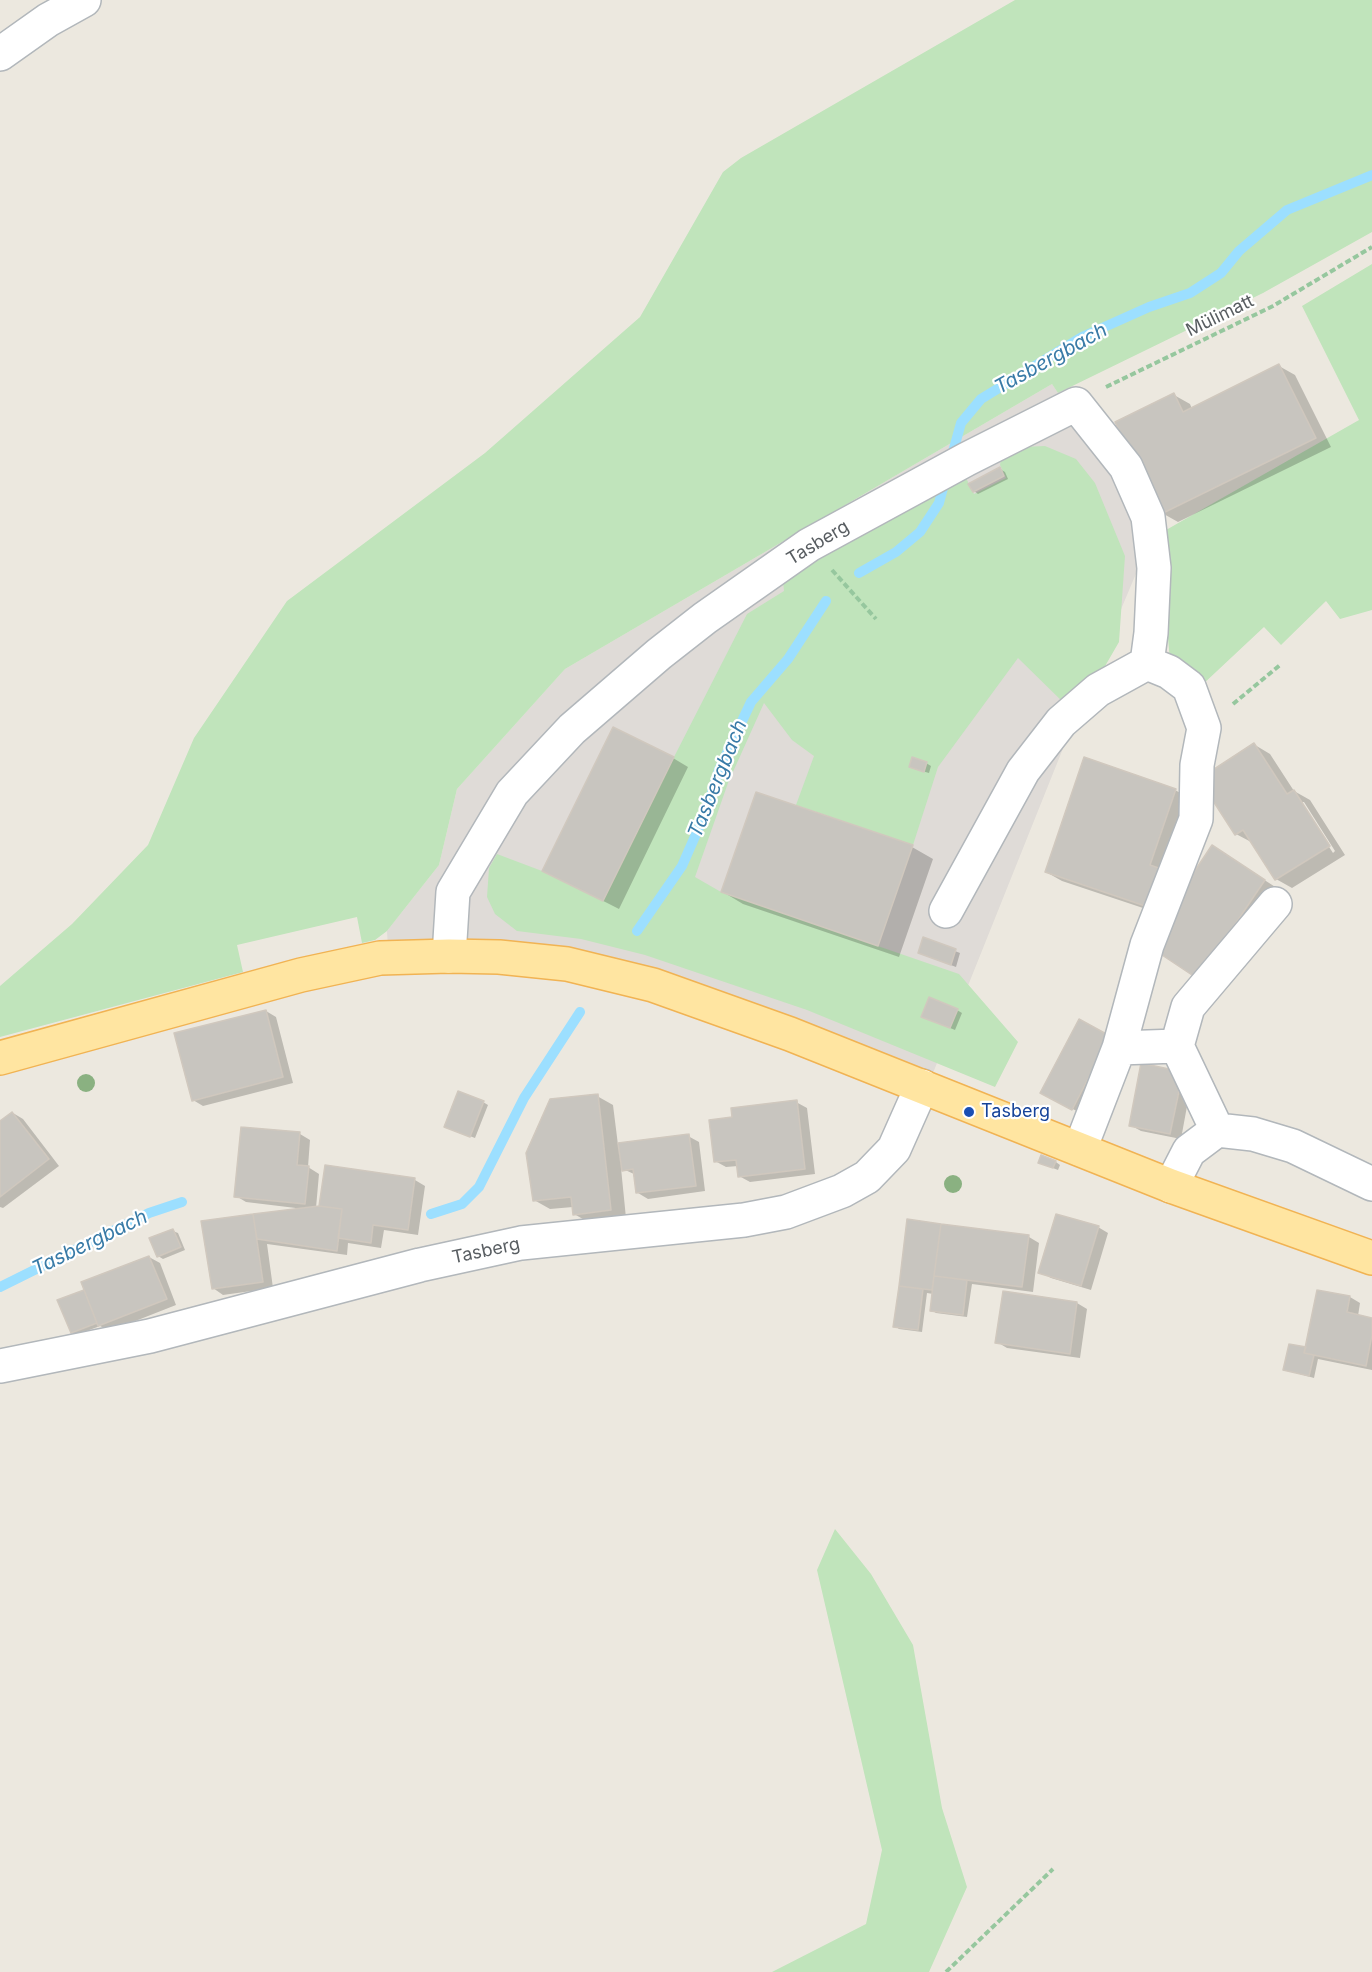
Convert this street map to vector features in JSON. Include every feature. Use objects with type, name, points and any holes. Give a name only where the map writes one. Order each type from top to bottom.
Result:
[{"type":"main road","points":[[0,1058],[301,975],[380,958],[499,957],[567,964],[653,985],[790,1034],[1171,1185],[1372,1258]]},
{"type":"street","points":[[0,54],[48,20],[84,0]]},
{"type":"street","points":[[1076,404],[1126,467],[1148,517],[1154,568],[1147,663]]},
{"type":"street","name":"Tasberg","points":[[449,956],[453,892],[512,794],[572,729],[659,654],[705,618],[809,545],[967,459],[1076,404]]},
{"type":"street","points":[[1080,1149],[1119,1048],[1147,945],[1196,819],[1197,765],[1204,728],[1188,687],[1169,672],[1147,663]]},
{"type":"street","points":[[946,911],[1023,771],[1061,722],[1098,690],[1147,663]]},
{"type":"street","points":[[1217,1130],[1177,1046],[1188,1007],[1275,904]]},
{"type":"street","points":[[1119,1048],[1177,1046]]},
{"type":"street","name":"Tasberg","points":[[0,1365],[150,1336],[420,1265],[521,1243],[744,1220],[786,1212],[842,1191],[867,1177],[894,1149],[922,1086]]},
{"type":"street","points":[[1171,1185],[1189,1151],[1217,1130],[1252,1134],[1293,1146],[1372,1184]]},
{"type":"path","name":"Mülimatt","points":[[1076,404],[1273,306],[1372,247]]},
{"type":"path","points":[[809,545],[876,618]]},
{"type":"path","points":[[1204,728],[1280,665]]},
{"type":"path","points":[[946,1972],[1053,1869]]},
{"type":"shaded area","points":[[1052,384],[1058,393],[1097,413],[1156,526],[1072,726],[933,1073],[797,1046],[565,972],[389,965],[387,931],[439,865],[457,789],[565,669]]},
{"type":"green space","points":[[1015,0],[1372,0],[1372,232],[1263,293],[1058,393],[1052,384],[565,669],[457,789],[439,865],[387,931],[375,940],[362,943],[357,917],[237,945],[243,972],[0,1037],[0,986],[72,924],[148,845],[194,738],[287,601],[485,453],[640,317],[723,172],[741,158]]},
{"type":"green space","points":[[1372,264],[1372,610],[1340,619],[1326,601],[1281,645],[1264,627],[1201,686],[1170,661],[1159,534],[1359,420],[1302,306]]},
{"type":"green space","points":[[1045,446],[1076,459],[1095,483],[1125,556],[1119,642],[1097,680],[1067,706],[1018,658],[938,767],[913,845],[796,805],[814,756],[792,740],[764,703],[728,783],[695,877],[721,892],[959,974],[1018,1042],[995,1087],[807,1010],[645,955],[581,939],[517,931],[495,914],[487,897],[489,868],[497,854],[542,871],[603,901],[747,614],[784,591],[783,581],[842,543],[966,478],[974,494],[1006,478],[1000,465],[1001,459],[1022,447]]},
{"type":"green space","points":[[835,1529],[871,1574],[913,1645],[942,1808],[967,1887],[929,1972],[772,1972],[866,1924],[882,1850],[817,1570]]},
{"type":"building","points":[[1279,364],[1316,438],[1161,514],[1115,422],[1174,393],[1183,412]]},
{"type":"building","points":[[1000,467],[1004,476],[973,492],[968,484]]},
{"type":"building","points":[[613,727],[674,757],[603,901],[542,871]]},
{"type":"building","points":[[1254,743],[1287,794],[1294,790],[1330,846],[1275,880],[1243,830],[1235,835],[1199,779]]},
{"type":"building","points":[[912,757],[927,762],[924,772],[909,767]]},
{"type":"building","points":[[1084,757],[1176,789],[1150,865],[1164,870],[1151,908],[1045,872]]},
{"type":"building","points":[[756,792],[913,845],[878,946],[721,892]]},
{"type":"building","points":[[1212,845],[1265,880],[1198,979],[1153,949],[1177,913],[1170,908]]},
{"type":"building","points":[[923,937],[956,949],[951,965],[918,953]]},
{"type":"building","points":[[929,997],[958,1009],[950,1028],[921,1017]]},
{"type":"building","points":[[266,1010],[283,1077],[192,1101],[174,1033]]},
{"type":"building","points":[[1079,1019],[1110,1036],[1072,1110],[1040,1093]]},
{"type":"building","points":[[1141,1063],[1183,1072],[1170,1134],[1129,1126]]},
{"type":"building","points":[[458,1091],[484,1101],[470,1137],[444,1127]]},
{"type":"building","points":[[598,1094],[611,1210],[573,1215],[571,1197],[533,1201],[526,1153],[550,1099]]},
{"type":"building","points":[[797,1100],[805,1169],[738,1177],[736,1160],[714,1162],[709,1120],[732,1117],[731,1108]]},
{"type":"building","points":[[12,1112],[49,1159],[0,1197],[0,1121]]},
{"type":"building","points":[[241,1127],[300,1132],[297,1165],[309,1166],[305,1204],[234,1197]]},
{"type":"building","points":[[689,1134],[696,1186],[636,1193],[633,1169],[622,1171],[618,1143]]},
{"type":"building","points":[[1041,1155],[1056,1161],[1053,1168],[1038,1163]]},
{"type":"building","points":[[325,1165],[415,1178],[408,1230],[373,1225],[371,1243],[338,1238],[342,1209],[319,1206]]},
{"type":"building","points":[[319,1206],[342,1209],[337,1251],[257,1239],[253,1214]]},
{"type":"building","points":[[253,1214],[263,1282],[212,1289],[201,1221]]},
{"type":"building","points":[[1056,1214],[1099,1226],[1081,1286],[1038,1273]]},
{"type":"building","points":[[907,1219],[941,1224],[932,1290],[899,1286]]},
{"type":"building","points":[[941,1224],[1029,1235],[1022,1287],[934,1276]]},
{"type":"building","points":[[173,1229],[181,1247],[157,1257],[149,1238]]},
{"type":"building","points":[[149,1256],[167,1299],[98,1326],[81,1282]]},
{"type":"building","points":[[934,1276],[967,1280],[963,1315],[930,1311]]},
{"type":"building","points":[[899,1286],[923,1289],[918,1330],[893,1327]]},
{"type":"building","points":[[84,1290],[97,1323],[71,1333],[57,1300]]},
{"type":"building","points":[[1317,1290],[1350,1296],[1347,1312],[1372,1318],[1372,1335],[1366,1366],[1304,1353]]},
{"type":"building","points":[[1003,1291],[1077,1302],[1070,1354],[995,1343]]},
{"type":"building","points":[[1289,1344],[1306,1347],[1304,1353],[1314,1355],[1309,1376],[1283,1370]]},
{"type":"waterway","name":"Tasbergbach","points":[[951,459],[961,423],[981,399],[1082,337],[1149,307],[1190,293],[1221,273],[1239,251],[1287,210],[1372,175]]},
{"type":"waterway","name":"Tasbergbach","points":[[859,573],[896,552],[920,532],[939,503],[946,477]]},
{"type":"waterway","name":"Tasbergbach","points":[[637,931],[682,866],[707,809],[719,770],[751,702],[788,659],[826,601]]},
{"type":"waterway","points":[[431,1214],[462,1204],[479,1187],[524,1098],[580,1012]]},
{"type":"waterway","name":"Tasbergbach","points":[[0,1287],[149,1213],[182,1202]]},
{"type":"place","name":"Tasberg","points":[[969,1112]]}]
